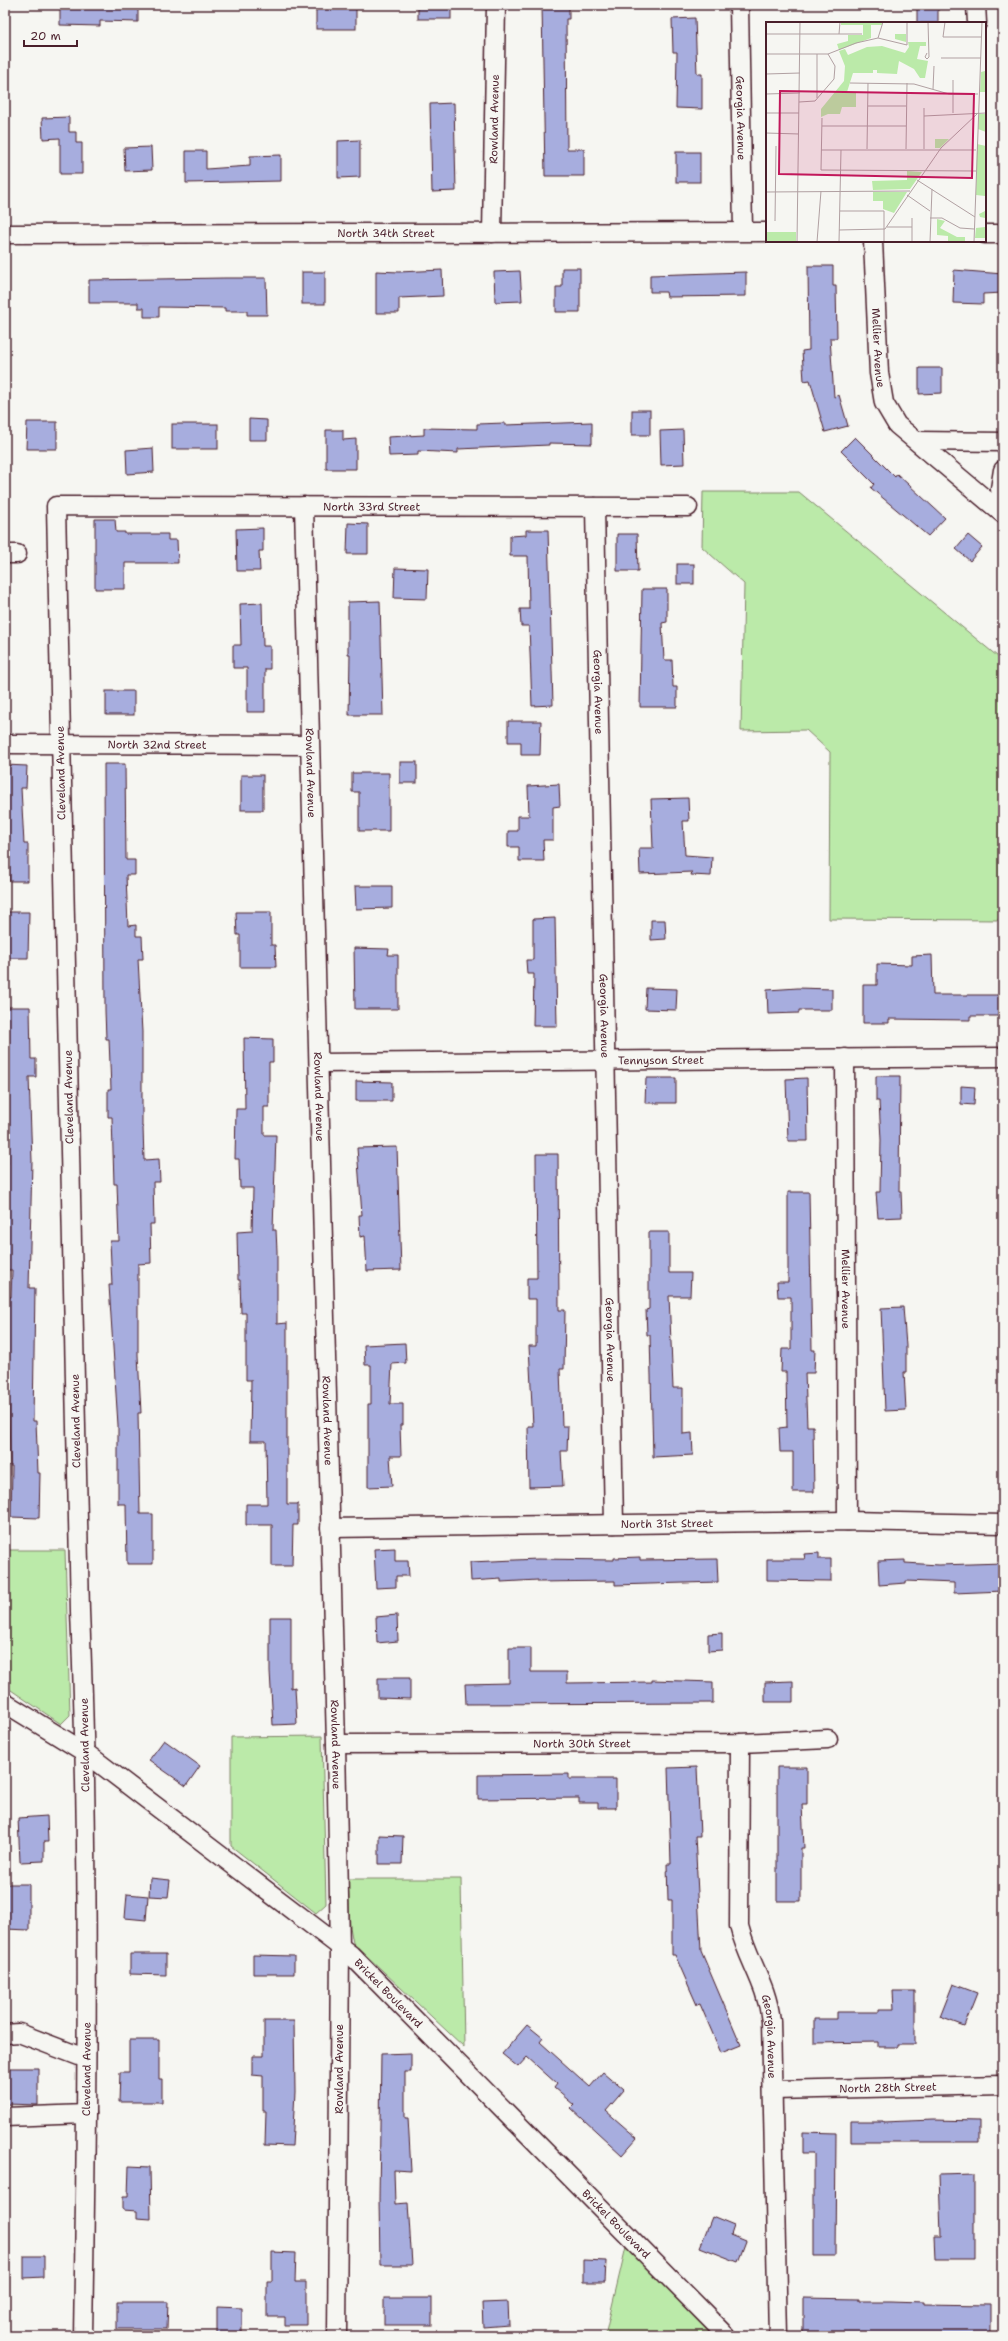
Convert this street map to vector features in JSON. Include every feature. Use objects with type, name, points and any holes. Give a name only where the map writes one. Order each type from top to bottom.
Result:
[{"type":"street","name":"Rowland Avenue","points":[[492,233],[496,5]]},
{"type":"street","name":"Georgia Avenue","points":[[739,5],[743,231]]},
{"type":"street","points":[[976,5],[977,22]]},
{"type":"street","name":"North 34th Street","points":[[5,234],[766,232]]},
{"type":"street","points":[[986,234],[1003,234]]},
{"type":"street","name":"Mellier Avenue","points":[[873,242],[879,373],[884,403],[897,425],[917,441]]},
{"type":"street","points":[[917,441],[1003,442]]},
{"type":"street","points":[[917,441],[1003,514]]},
{"type":"street","points":[[1003,470],[1000,489],[1003,506]]},
{"type":"street","name":"North 33rd Street","points":[[56,506],[688,507]]},
{"type":"street","name":"Cleveland Avenue","points":[[56,506],[80,1611],[86,1753],[86,2114],[83,2336]]},
{"type":"street","name":"Rowland Avenue","points":[[304,506],[340,1946],[337,2336]]},
{"type":"street","name":"Georgia Avenue","points":[[595,507],[614,1524]]},
{"type":"street","name":"North 32nd Street","points":[[5,744],[309,745]]},
{"type":"street","name":"Tennyson Street","points":[[318,1063],[605,1062],[1003,1057]]},
{"type":"street","name":"Mellier Avenue","points":[[845,1058],[847,1521]]},
{"type":"street","name":"North 31st Street","points":[[330,1528],[847,1521],[1003,1524]]},
{"type":"street","name":"Brickel Boulevard","points":[[5,1703],[86,1753],[340,1946],[372,1975],[727,2336]]},
{"type":"street","name":"North 30th Street","points":[[336,1744],[740,1743],[828,1739]]},
{"type":"street","name":"Georgia Avenue","points":[[740,1743],[739,1926],[745,1947],[766,1992],[769,2004],[773,2090],[778,2336]]},
{"type":"street","points":[[5,2034],[19,2033],[79,2056],[86,2056]]},
{"type":"street","name":"North 28th Street","points":[[773,2090],[1003,2085]]},
{"type":"street","points":[[5,2117],[86,2114]]},
{"type":"green space","points":[[703,492],[799,492],[1003,661],[1001,920],[829,919],[830,752],[806,730],[741,731],[744,584],[702,547]]},
{"type":"green space","points":[[5,1550],[65,1550],[70,1715],[61,1724],[5,1686]]},
{"type":"green space","points":[[322,1736],[326,1904],[316,1913],[231,1846],[231,1737]]},
{"type":"green space","points":[[348,1879],[461,1879],[464,2047],[353,1943],[350,1927]]},
{"type":"green space","points":[[626,2247],[714,2336],[605,2336]]},
{"type":"building","points":[[60,5],[138,5],[138,22],[100,21],[100,26],[60,25]]},
{"type":"building","points":[[316,5],[356,5],[356,29],[316,29]]},
{"type":"building","points":[[418,5],[451,5],[451,19],[418,19]]},
{"type":"building","points":[[542,5],[569,5],[569,19],[566,19],[567,149],[584,149],[584,176],[545,176]]},
{"type":"building","points":[[917,5],[938,5],[938,22],[917,22]]},
{"type":"building","points":[[695,18],[697,74],[702,74],[702,109],[676,108],[677,52],[673,52],[672,19]]},
{"type":"building","points":[[454,103],[456,191],[432,192],[430,104]]},
{"type":"building","points":[[69,117],[69,132],[76,132],[76,143],[82,143],[82,174],[60,174],[60,138],[43,139],[42,118]]},
{"type":"building","points":[[360,140],[360,177],[338,178],[338,141]]},
{"type":"building","points":[[151,147],[152,170],[125,171],[124,148]]},
{"type":"building","points":[[186,151],[206,151],[206,169],[250,166],[250,156],[281,155],[281,181],[186,183]]},
{"type":"building","points":[[676,152],[700,152],[700,182],[676,182]]},
{"type":"building","points":[[808,266],[833,266],[833,286],[836,286],[837,338],[830,338],[834,397],[839,395],[848,426],[825,432],[810,380],[804,381],[802,351],[809,350]]},
{"type":"building","points":[[562,268],[580,268],[580,312],[556,312],[556,287],[562,287]]},
{"type":"building","points":[[442,270],[443,296],[399,298],[399,313],[376,313],[376,271],[399,272]]},
{"type":"building","points":[[954,270],[1003,274],[1003,293],[983,294],[983,304],[953,303]]},
{"type":"building","points":[[520,271],[522,301],[495,302],[494,272]]},
{"type":"building","points":[[302,272],[325,272],[325,304],[302,304]]},
{"type":"building","points":[[746,272],[746,296],[667,297],[666,292],[650,292],[650,275]]},
{"type":"building","points":[[266,278],[267,315],[247,315],[247,311],[225,311],[225,308],[159,307],[159,317],[144,317],[144,308],[138,308],[138,303],[89,303],[89,280]]},
{"type":"building","points":[[919,368],[942,368],[942,393],[919,394]]},
{"type":"building","points":[[632,410],[650,410],[650,435],[632,435]]},
{"type":"building","points":[[249,419],[267,420],[267,440],[249,440]]},
{"type":"building","points":[[27,422],[57,422],[57,449],[26,449]]},
{"type":"building","points":[[592,422],[592,444],[549,443],[549,445],[458,449],[458,453],[418,451],[418,455],[389,456],[388,437],[424,435],[424,428],[477,429],[477,424],[505,423],[505,425]]},
{"type":"building","points":[[172,424],[218,424],[218,449],[172,449]]},
{"type":"building","points":[[326,430],[343,430],[343,440],[356,439],[356,469],[326,469]]},
{"type":"building","points":[[683,430],[684,464],[661,465],[660,431]]},
{"type":"building","points":[[855,437],[895,477],[897,474],[945,518],[928,536],[871,488],[874,484],[841,451]]},
{"type":"building","points":[[153,448],[154,472],[127,474],[126,450]]},
{"type":"building","points":[[95,519],[115,519],[116,532],[125,532],[125,534],[168,534],[168,540],[177,540],[178,563],[125,563],[125,589],[95,589]]},
{"type":"building","points":[[348,523],[368,524],[368,554],[347,554]]},
{"type":"building","points":[[263,528],[263,551],[259,551],[260,571],[237,571],[236,529]]},
{"type":"building","points":[[526,530],[548,530],[553,705],[532,706],[529,626],[521,626],[520,609],[529,609],[528,556],[510,556],[510,536],[526,535]]},
{"type":"building","points":[[617,534],[637,534],[638,571],[617,571]]},
{"type":"building","points":[[968,535],[982,547],[970,561],[956,549]]},
{"type":"building","points":[[677,564],[694,564],[694,584],[677,584]]},
{"type":"building","points":[[395,568],[428,569],[427,599],[394,598]]},
{"type":"building","points":[[642,589],[667,589],[667,622],[662,623],[664,660],[672,660],[673,687],[677,687],[677,707],[640,707]]},
{"type":"building","points":[[380,601],[383,715],[349,715],[350,654],[348,654],[348,602]]},
{"type":"building","points":[[262,603],[263,646],[270,646],[270,669],[265,669],[265,712],[247,712],[247,668],[233,668],[233,645],[241,645],[240,604]]},
{"type":"building","points":[[106,691],[134,691],[134,715],[106,715]]},
{"type":"building","points":[[508,721],[541,721],[540,755],[521,755],[521,742],[508,742]]},
{"type":"building","points":[[400,762],[417,762],[417,783],[400,783]]},
{"type":"building","points":[[104,764],[125,764],[126,860],[135,860],[135,875],[126,875],[128,926],[136,925],[136,936],[142,936],[143,959],[138,959],[142,1032],[142,1127],[144,1160],[159,1159],[160,1182],[153,1182],[154,1224],[150,1224],[151,1263],[138,1264],[138,1355],[141,1413],[138,1413],[140,1514],[153,1514],[153,1564],[127,1564],[126,1504],[118,1504],[118,1425],[109,1285],[112,1285],[110,1241],[119,1241],[117,1184],[114,1184],[112,1117],[108,1117],[108,1089],[111,1089],[109,1039],[106,1039],[105,1010]]},
{"type":"building","points":[[5,765],[27,766],[26,788],[21,788],[24,844],[28,844],[28,881],[9,881],[9,865],[5,865]]},
{"type":"building","points":[[352,773],[389,773],[389,831],[359,831],[359,792],[352,792]]},
{"type":"building","points":[[241,775],[263,775],[263,810],[241,810]]},
{"type":"building","points":[[559,784],[560,806],[553,807],[553,840],[543,840],[544,861],[519,861],[519,847],[508,847],[508,831],[518,831],[518,816],[529,816],[528,786]]},
{"type":"building","points":[[688,798],[689,821],[683,821],[685,855],[712,857],[711,876],[691,875],[692,872],[640,874],[639,848],[653,848],[651,799]]},
{"type":"building","points":[[355,886],[392,886],[392,908],[356,909]]},
{"type":"building","points":[[5,912],[29,912],[28,958],[5,958]]},
{"type":"building","points":[[236,912],[271,912],[271,945],[275,945],[276,967],[240,967],[240,935],[237,935]]},
{"type":"building","points":[[555,918],[557,1026],[533,1026],[534,974],[527,974],[526,960],[533,960],[533,919]]},
{"type":"building","points":[[651,920],[665,920],[666,939],[651,940]]},
{"type":"building","points":[[354,948],[389,949],[388,955],[398,955],[398,1009],[355,1009]]},
{"type":"building","points":[[932,955],[933,995],[1003,995],[1003,1016],[970,1016],[970,1020],[889,1019],[889,1023],[863,1023],[863,985],[877,985],[877,964],[912,965],[912,956]]},
{"type":"building","points":[[646,988],[677,989],[676,1010],[645,1009]]},
{"type":"building","points":[[798,988],[832,989],[832,1010],[799,1010],[799,1013],[768,1014],[767,990]]},
{"type":"building","points":[[5,1007],[30,1007],[31,1059],[36,1059],[36,1077],[29,1077],[32,1161],[29,1288],[35,1288],[33,1421],[36,1421],[38,1473],[40,1473],[39,1518],[11,1517],[12,1466],[10,1466],[9,1405],[5,1405],[5,1297],[11,1297],[12,1270],[5,1270],[6,1164],[8,1164]]},
{"type":"building","points":[[244,1038],[273,1039],[273,1062],[269,1062],[269,1107],[264,1107],[264,1135],[276,1135],[273,1230],[276,1230],[277,1251],[277,1324],[287,1323],[287,1504],[298,1504],[298,1525],[293,1525],[292,1566],[272,1566],[272,1525],[246,1525],[246,1504],[267,1504],[266,1441],[250,1441],[251,1380],[246,1380],[246,1313],[241,1313],[240,1280],[238,1280],[237,1232],[252,1231],[253,1188],[240,1188],[239,1159],[235,1159],[236,1109],[245,1109]]},
{"type":"building","points":[[876,1076],[900,1076],[899,1191],[901,1191],[902,1217],[878,1218],[876,1192],[880,1192],[881,1140],[879,1101],[876,1101]]},
{"type":"building","points":[[646,1078],[676,1078],[676,1103],[645,1103]]},
{"type":"building","points":[[807,1078],[808,1141],[788,1141],[786,1079]]},
{"type":"building","points":[[356,1081],[392,1082],[392,1101],[356,1101]]},
{"type":"building","points":[[961,1086],[975,1087],[974,1105],[961,1104]]},
{"type":"building","points":[[397,1147],[401,1270],[367,1271],[365,1236],[360,1237],[359,1215],[362,1215],[357,1148]]},
{"type":"building","points":[[536,1154],[558,1154],[559,1310],[565,1310],[564,1369],[560,1369],[562,1426],[568,1426],[567,1451],[561,1451],[563,1486],[529,1487],[528,1426],[533,1426],[529,1346],[536,1346],[536,1299],[527,1299],[527,1278],[537,1278]]},
{"type":"building","points":[[788,1192],[809,1192],[812,1350],[815,1350],[814,1373],[805,1373],[807,1426],[813,1426],[814,1492],[793,1492],[793,1452],[780,1452],[779,1428],[787,1427],[786,1372],[781,1372],[782,1349],[791,1349],[791,1297],[778,1297],[777,1282],[788,1282]]},
{"type":"building","points":[[649,1232],[669,1232],[669,1273],[691,1273],[690,1296],[669,1296],[673,1388],[683,1388],[683,1434],[692,1433],[693,1455],[653,1457],[650,1335],[647,1335],[646,1310],[649,1309]]},
{"type":"building","points":[[903,1307],[906,1346],[906,1372],[904,1372],[906,1410],[885,1411],[881,1308]]},
{"type":"building","points":[[405,1343],[406,1363],[392,1364],[390,1404],[403,1404],[403,1425],[400,1425],[401,1456],[390,1456],[392,1486],[368,1487],[368,1404],[371,1404],[371,1365],[365,1365],[364,1345]]},
{"type":"building","points":[[395,1548],[395,1561],[408,1561],[409,1576],[396,1576],[396,1587],[376,1588],[374,1549]]},
{"type":"building","points":[[819,1553],[819,1559],[831,1559],[831,1581],[767,1580],[767,1559],[805,1559],[804,1554]]},
{"type":"building","points":[[640,1557],[640,1560],[717,1559],[718,1582],[615,1585],[615,1581],[538,1582],[538,1580],[501,1582],[501,1579],[471,1581],[470,1562],[538,1559],[614,1560],[614,1558]]},
{"type":"building","points":[[905,1560],[905,1563],[939,1565],[1003,1563],[1003,1591],[954,1593],[954,1583],[906,1581],[906,1583],[879,1585],[878,1561]]},
{"type":"building","points":[[397,1615],[398,1641],[377,1643],[376,1617]]},
{"type":"building","points":[[270,1617],[291,1617],[291,1688],[295,1687],[297,1724],[273,1725],[270,1671]]},
{"type":"building","points":[[722,1633],[722,1650],[708,1651],[708,1634]]},
{"type":"building","points":[[509,1648],[531,1648],[531,1672],[567,1672],[567,1683],[652,1682],[652,1680],[713,1682],[713,1703],[466,1704],[465,1684],[509,1683]]},
{"type":"building","points":[[378,1678],[410,1678],[410,1699],[378,1698]]},
{"type":"building","points":[[793,1681],[793,1702],[765,1702],[765,1682]]},
{"type":"building","points":[[164,1740],[200,1766],[186,1786],[149,1760]]},
{"type":"building","points":[[697,1767],[700,1836],[695,1836],[701,1951],[741,2045],[721,2053],[700,2004],[697,2005],[675,1955],[672,1955],[672,1900],[668,1900],[667,1864],[671,1864],[668,1768]]},
{"type":"building","points":[[777,1767],[807,1767],[807,1804],[802,1804],[804,1848],[801,1848],[801,1901],[777,1901]]},
{"type":"building","points":[[569,1774],[569,1779],[616,1779],[616,1808],[598,1808],[598,1803],[579,1803],[579,1798],[478,1799],[478,1775]]},
{"type":"building","points":[[47,1816],[48,1842],[44,1842],[44,1861],[20,1862],[18,1818]]},
{"type":"building","points":[[379,1835],[403,1836],[402,1864],[379,1864]]},
{"type":"building","points":[[150,1878],[170,1880],[168,1897],[149,1896]]},
{"type":"building","points":[[5,1884],[29,1884],[29,1930],[5,1929]]},
{"type":"building","points":[[127,1894],[148,1896],[146,1920],[125,1918]]},
{"type":"building","points":[[130,1954],[166,1954],[166,1975],[130,1974]]},
{"type":"building","points":[[253,1955],[294,1956],[294,1974],[253,1974]]},
{"type":"building","points":[[953,1984],[977,1993],[964,2026],[940,2017]]},
{"type":"building","points":[[893,1991],[915,1991],[915,2044],[898,2044],[898,2047],[878,2047],[878,2042],[814,2043],[814,2019],[837,2019],[837,2012],[878,2012],[878,2009],[894,2009]]},
{"type":"building","points":[[264,2021],[294,2021],[295,2092],[292,2146],[265,2145],[266,2111],[263,2111],[263,2076],[252,2075],[252,2056],[264,2056]]},
{"type":"building","points":[[527,2025],[543,2038],[540,2042],[590,2087],[603,2072],[624,2090],[606,2111],[637,2138],[622,2155],[571,2108],[574,2105],[554,2088],[557,2084],[527,2057],[518,2067],[502,2054]]},
{"type":"building","points":[[129,2040],[159,2040],[159,2079],[162,2079],[162,2102],[119,2102],[120,2072],[129,2072]]},
{"type":"building","points":[[411,2053],[411,2072],[405,2072],[405,2118],[408,2118],[411,2171],[394,2170],[395,2204],[408,2203],[412,2265],[380,2265],[379,2199],[381,2054]]},
{"type":"building","points":[[5,2068],[38,2068],[38,2105],[5,2104]]},
{"type":"building","points":[[933,2120],[979,2121],[979,2142],[851,2142],[851,2121],[883,2122]]},
{"type":"building","points":[[803,2132],[836,2133],[835,2256],[814,2256],[814,2154],[803,2154]]},
{"type":"building","points":[[129,2166],[150,2167],[151,2219],[137,2218],[137,2211],[123,2210],[123,2196],[128,2196]]},
{"type":"building","points":[[974,2174],[974,2259],[935,2259],[934,2236],[941,2236],[939,2175]]},
{"type":"building","points":[[712,2217],[734,2226],[731,2235],[746,2241],[738,2262],[700,2247]]},
{"type":"building","points":[[272,2252],[296,2253],[295,2282],[306,2282],[306,2325],[285,2325],[285,2317],[267,2317],[267,2281],[272,2281]]},
{"type":"building","points":[[24,2256],[44,2256],[44,2277],[24,2278]]},
{"type":"building","points":[[583,2260],[606,2261],[605,2282],[583,2282]]},
{"type":"building","points":[[384,2298],[432,2298],[432,2325],[384,2325]]},
{"type":"building","points":[[803,2298],[923,2302],[923,2304],[990,2305],[990,2336],[803,2336]]},
{"type":"building","points":[[117,2302],[168,2302],[167,2329],[117,2329]]},
{"type":"building","points":[[508,2302],[509,2325],[483,2327],[482,2303]]},
{"type":"building","points":[[217,2307],[242,2308],[242,2336],[217,2336]]}]
